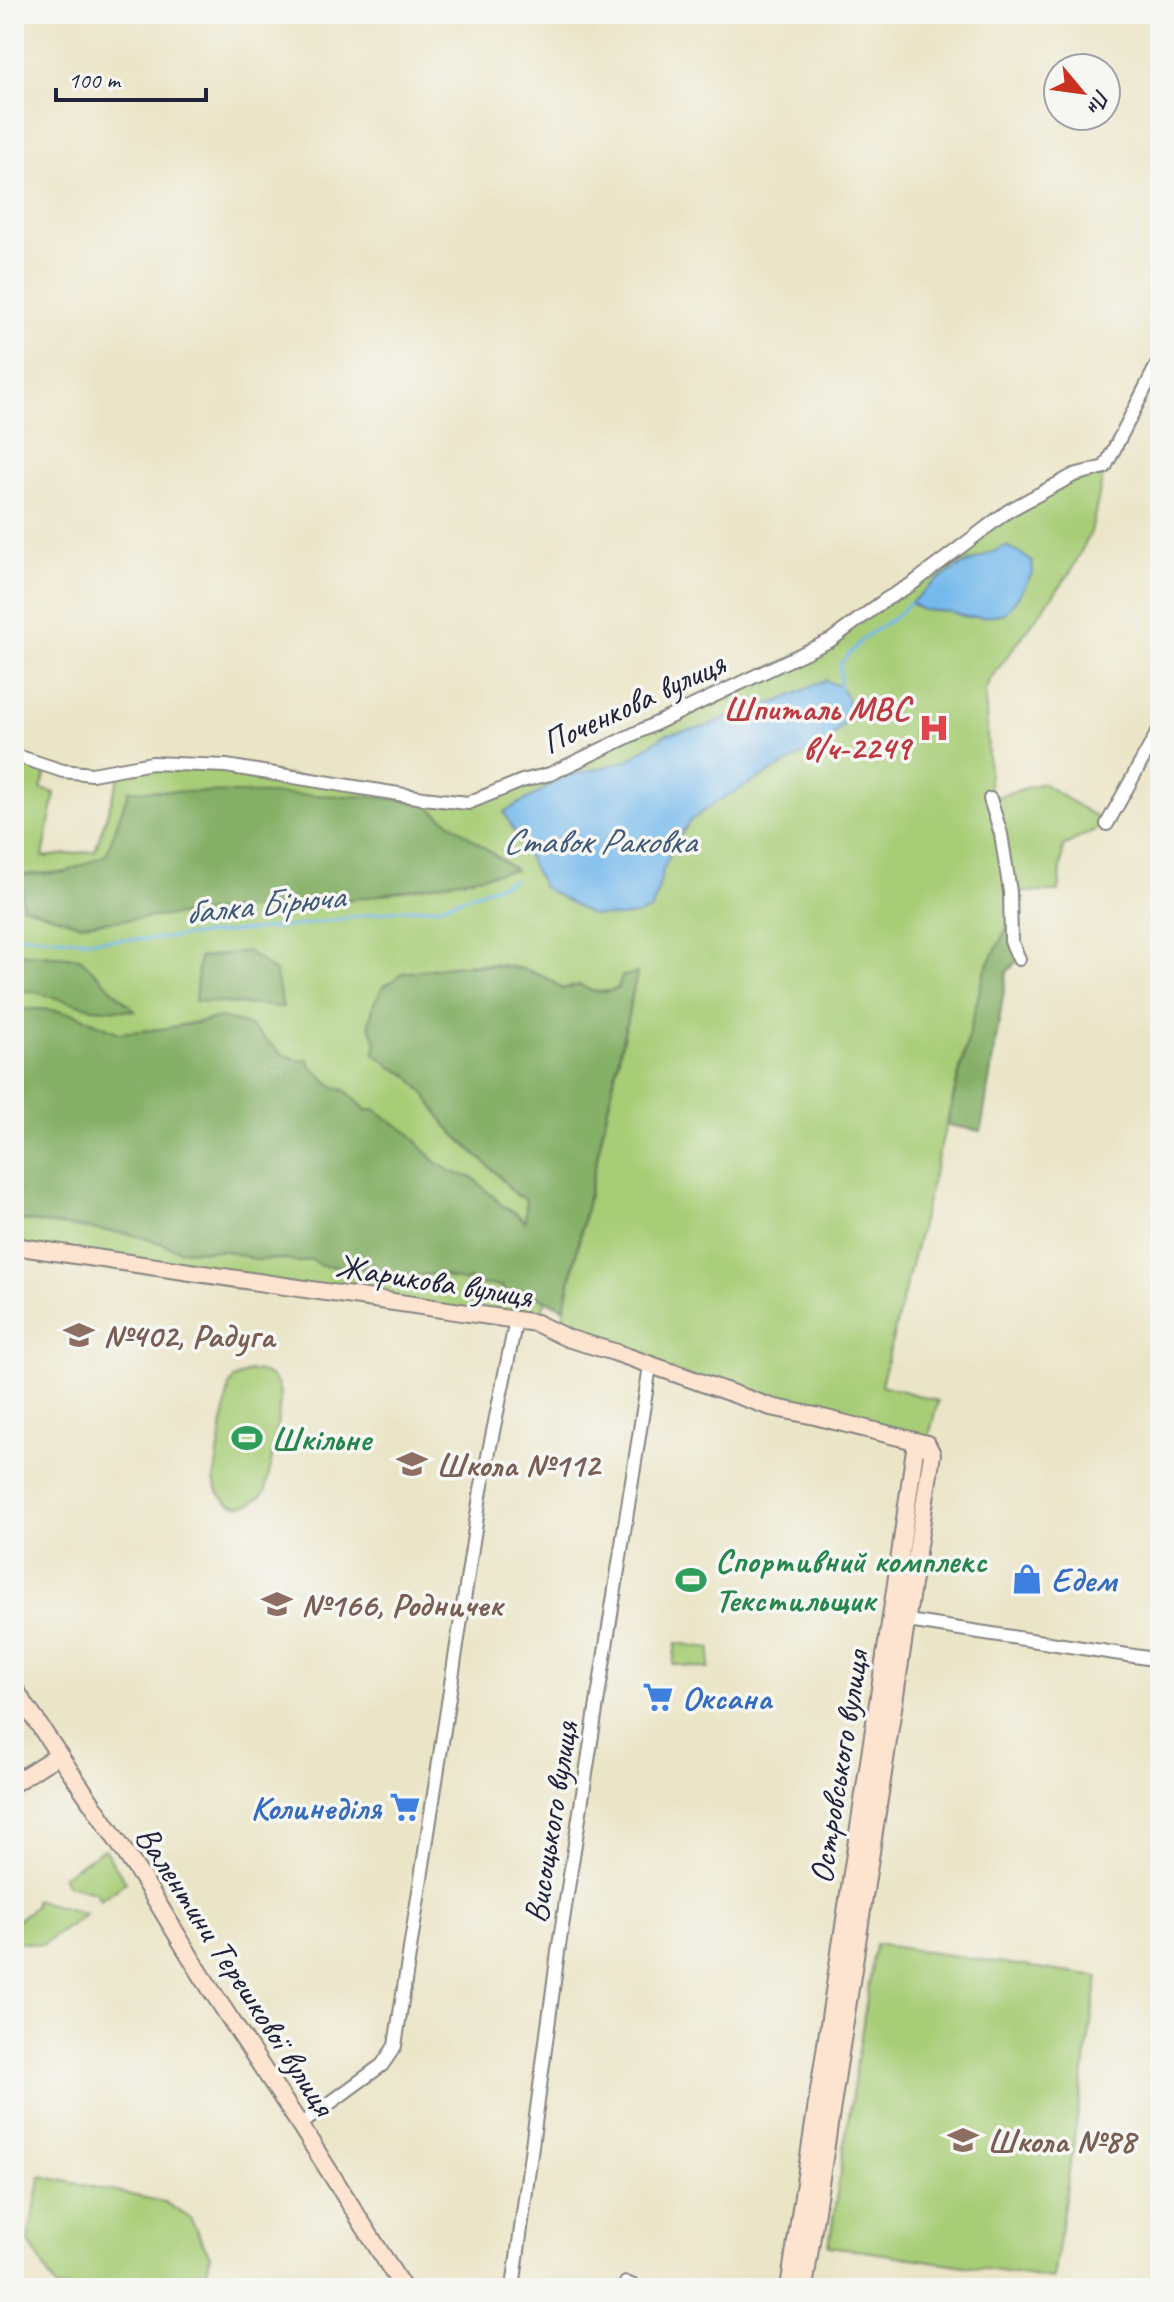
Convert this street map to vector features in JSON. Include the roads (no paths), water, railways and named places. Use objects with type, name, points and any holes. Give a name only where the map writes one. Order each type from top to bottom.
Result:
[{"type":"street","name":"Поченкова вулиця","points":[[14,755],[63,771],[92,774],[152,763],[226,766],[468,803],[522,781],[550,774],[831,640],[912,584],[1008,511],[1074,475],[1105,467],[1160,359]]},
{"type":"street","points":[[1107,824],[1160,728]]},
{"type":"street","points":[[990,799],[1001,834],[1010,892],[1011,941],[1019,959]]},
{"type":"street","name":"Жарикова вулиця","points":[[14,1246],[536,1323],[559,1335],[771,1407],[927,1444]]},
{"type":"street","points":[[300,2125],[382,2065],[395,2046],[481,1490],[516,1320]]},
{"type":"street","name":"Висоцького вулиця","points":[[513,2288],[558,1952],[650,1366]]},
{"type":"street","name":"Островського вулиця","points":[[789,2288],[915,1449],[927,1444],[932,1454],[908,1621],[804,2288]]},
{"type":"street","points":[[908,1621],[1160,1660]]},
{"type":"street","name":"Валентини Терешкової вулиця","points":[[14,1688],[143,1879],[403,2288]]},
{"type":"street","points":[[14,1783],[58,1755]]},
{"type":"street","points":[[626,2283],[639,2288]]},
{"type":"water","points":[[1006,546],[1032,562],[1033,572],[1005,613],[966,617],[951,612],[923,610],[910,603],[956,568]]},
{"type":"water","name":"Ставок Раковка","points":[[825,680],[840,687],[848,700],[847,721],[828,741],[718,801],[690,821],[673,847],[651,910],[618,917],[591,915],[543,887],[504,812],[559,778],[627,761],[666,734],[709,726],[729,716],[782,700]]},
{"type":"waterway","name":"балка Бірюча","points":[[837,689],[840,687],[840,664],[865,637],[910,603]]},
{"type":"waterway","name":"балка Бірюча","points":[[14,935],[87,940],[154,939],[295,926],[438,907],[513,880]]},
{"type":"place","name":"Шпиталь МВС в/ч-2249","points":[[934,728]]},
{"type":"place","name":"№402, Радуга","points":[[79,1335]]},
{"type":"place","name":"Шкільне","points":[[247,1438]]},
{"type":"place","name":"Школа №112","points":[[412,1464]]},
{"type":"place","name":"Едем","points":[[1027,1579]]},
{"type":"place","name":"Спортивний комплекс Текстильщик","points":[[691,1580]]},
{"type":"place","name":"№166, Родничек","points":[[277,1604]]},
{"type":"place","name":"Оксана","points":[[658,1697]]},
{"type":"place","name":"Колинеділя","points":[[405,1807]]},
{"type":"place","name":"Школа №88","points":[[963,2140]]}]
